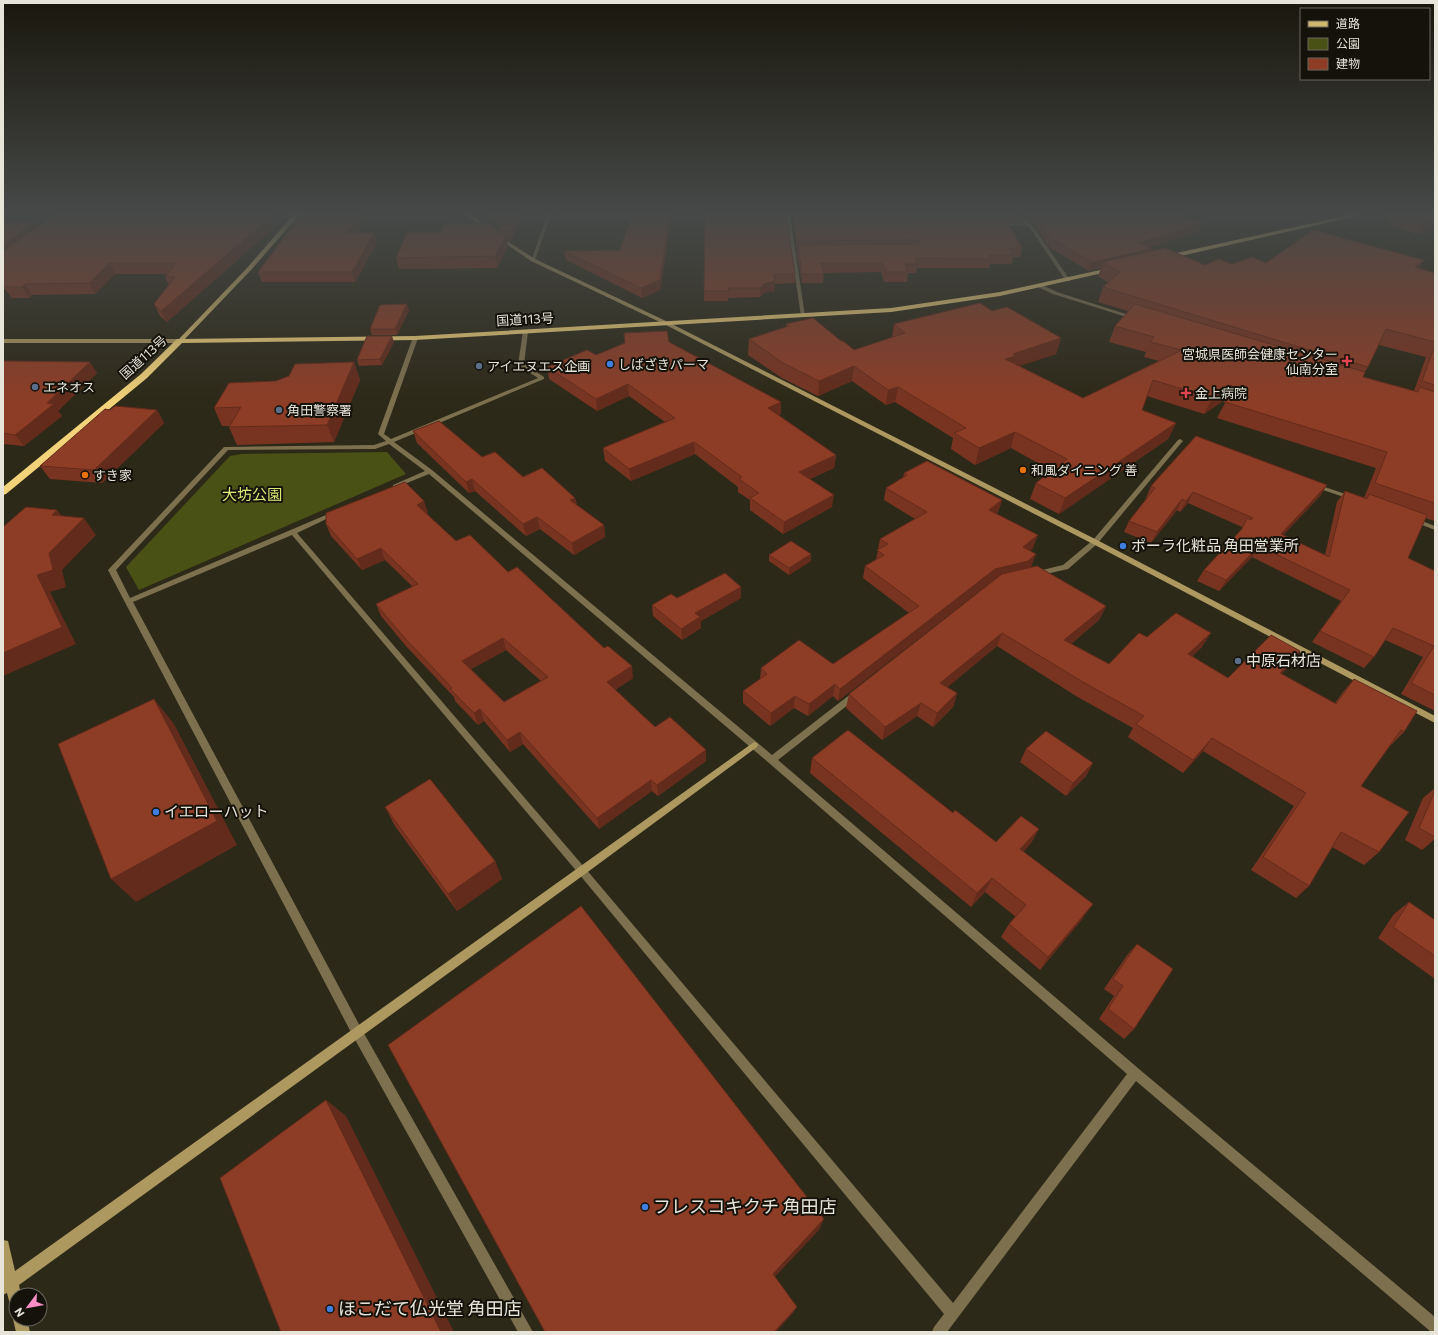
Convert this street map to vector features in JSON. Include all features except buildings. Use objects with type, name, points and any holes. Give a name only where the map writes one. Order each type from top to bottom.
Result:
[{"type":"highway","name":"国道113号","points":[[3,492],[144,376],[180,341],[415,338],[803,316],[914,307],[979,298],[1080,277]]},
{"type":"main road","points":[[180,341],[241,277]]},
{"type":"street","points":[[570,277],[666,323],[1095,542],[1435,720]]},
{"type":"street","points":[[798,277],[803,316]]},
{"type":"street","points":[[1040,286],[1055,293],[1138,318]]},
{"type":"street","points":[[525,332],[521,365],[542,378],[390,442],[375,447],[226,448],[112,570],[357,1032],[526,1332]]},
{"type":"street","points":[[415,338],[381,434],[430,471],[772,760],[1135,1073],[1435,1326]]},
{"type":"street","points":[[3,341],[180,341]]},
{"type":"street","points":[[1030,576],[1065,567],[1095,542],[1180,441]]},
{"type":"street","points":[[386,490],[430,471]]},
{"type":"street","points":[[1307,483],[1360,501]]},
{"type":"street","points":[[129,601],[343,509]]},
{"type":"street","points":[[1405,517],[1435,528]]},
{"type":"street","points":[[292,532],[582,871],[953,1314]]},
{"type":"street","points":[[772,760],[859,692]]},
{"type":"street","points":[[7,1285],[582,871],[754,745]]},
{"type":"street","points":[[939,1332],[1135,1073]]},
{"type":"street","points":[[3,1246],[7,1285]]},
{"type":"green space","name":"大坊公園","points":[[387,452],[406,474],[139,590],[126,567],[230,456],[241,454]]},
{"type":"place","name":"宮城県医師会健康センター 仙南分室","points":[[1347,361]]},
{"type":"place","name":"しばざきパーマ","points":[[610,364]]},
{"type":"place","name":"アイエヌエス企画","points":[[479,366]]},
{"type":"place","name":"エネオス","points":[[35,387]]},
{"type":"place","name":"金上病院","points":[[1186,393]]},
{"type":"place","name":"角田警察署","points":[[279,410]]},
{"type":"place","name":"和風ダイニング 善","points":[[1023,470]]},
{"type":"place","name":"すき家","points":[[85,475]]},
{"type":"place","name":"ポーラ化粧品 角田営業所","points":[[1123,546]]},
{"type":"place","name":"中原石材店","points":[[1238,661]]},
{"type":"place","name":"イエローハット","points":[[156,812]]},
{"type":"place","name":"フレスコキクチ 角田店","points":[[645,1207]]},
{"type":"place","name":"ほこだて仏光堂 角田店","points":[[330,1309]]}]
